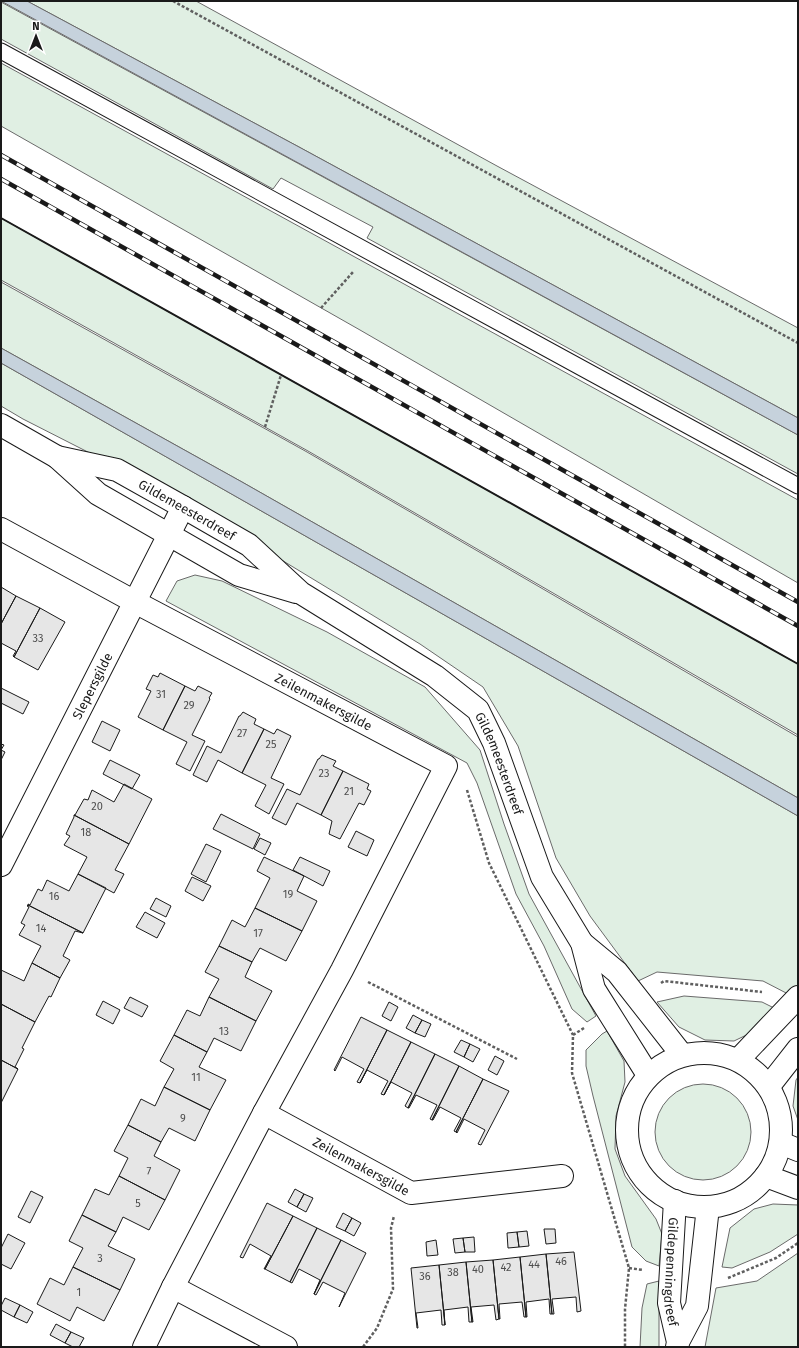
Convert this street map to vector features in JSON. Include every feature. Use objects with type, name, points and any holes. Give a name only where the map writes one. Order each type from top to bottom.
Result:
[{"type":"street","name":"Gildemeesterdreef","points":[[1,426],[57,457],[98,494],[239,575],[301,593]]},
{"type":"street","name":"Gildemeesterdreef","points":[[57,457],[117,470],[249,545],[301,593],[435,676],[478,710],[494,742],[542,877],[582,943],[594,989],[648,1075]]},
{"type":"street","name":"Slepersgilde","points":[[1,865],[183,507]]},
{"type":"street","name":"Zeilenmakersgilde","points":[[1,529],[135,602],[446,766]]},
{"type":"street","points":[[144,1347],[173,1287],[264,1112],[342,970],[446,766]]},
{"type":"street","name":"Gildemeesterdreef","points":[[582,943],[617,972],[682,1055]]},
{"type":"street","points":[[738,1060],[798,997]]},
{"type":"street","points":[[769,1086],[798,1049]]},
{"type":"street","points":[[710,1052],[738,1060],[755,1071],[769,1086],[780,1114],[789,1146],[775,1160],[766,1176],[750,1192],[730,1203],[708,1207],[691,1206],[675,1201],[653,1188],[637,1169],[628,1145],[627,1120],[634,1096],[648,1075],[664,1063],[682,1055],[710,1052]]},
{"type":"street","name":"Zeilenmakersgilde","points":[[264,1112],[411,1193],[562,1176]]},
{"type":"street","points":[[766,1176],[798,1188]]},
{"type":"street","name":"Gildepenningdreef","points":[[675,1201],[670,1303],[678,1344]]},
{"type":"street","name":"Gildepenningdreef","points":[[678,1344],[697,1306],[708,1207]]},
{"type":"street","points":[[173,1287],[286,1347]]},
{"type":"lane","points":[[1,51],[798,486]]},
{"type":"path","points":[[173,1],[798,343]]},
{"type":"path","points":[[321,308],[357,267]]},
{"type":"path","points":[[265,427],[281,375]]},
{"type":"path","points":[[446,766],[466,785],[489,863],[573,1035]]},
{"type":"path","points":[[342,970],[517,1058]]},
{"type":"path","points":[[363,1347],[377,1328],[393,1289],[391,1228],[401,1187]]},
{"type":"path","points":[[625,1347],[625,1310],[630,1268]]},
{"type":"green space","points":[[27,1],[196,1],[497,166],[798,328],[798,418],[299,147]]},
{"type":"green space","points":[[1,2],[798,435],[798,474],[367,238],[373,227],[281,178],[273,189],[1,39]]},
{"type":"green space","points":[[1,63],[798,500],[798,583],[360,330],[1,126]]},
{"type":"green space","points":[[1,218],[798,664],[798,735],[308,451],[1,280]]},
{"type":"green space","points":[[1,282],[307,452],[798,737],[798,798],[242,482],[1,348]]},
{"type":"green space","points":[[1,363],[798,816],[798,986],[790,995],[763,981],[657,972],[638,981],[590,916],[556,858],[518,746],[483,687],[420,644],[186,502],[23,419],[1,406]]},
{"type":"green space","points":[[195,575],[222,581],[327,632],[425,687],[480,750],[529,894],[596,1016],[587,1022],[572,1009],[544,946],[516,894],[477,783],[467,763],[166,601],[177,581]]},
{"type":"green space","points":[[684,996],[762,1002],[780,1011],[763,1027],[734,1041],[705,1040],[679,1027],[657,1002]]},
{"type":"green space","points":[[607,1031],[624,1061],[625,1082],[616,1116],[615,1149],[625,1176],[656,1219],[662,1234],[659,1266],[646,1261],[632,1247],[586,1066],[586,1050]]},
{"type":"green space","points":[[798,1077],[798,1120],[793,1106],[796,1080]]},
{"type":"green space","points":[[703,1084],[721,1088],[730,1092],[737,1098],[743,1105],[747,1114],[751,1132],[747,1150],[743,1159],[737,1166],[730,1172],[721,1176],[703,1180],[685,1176],[676,1172],[669,1166],[663,1159],[659,1150],[655,1132],[659,1114],[663,1105],[669,1098],[676,1092],[685,1088]]},
{"type":"green space","points":[[773,1204],[798,1205],[798,1234],[770,1252],[732,1268],[722,1267],[730,1228],[754,1209]]},
{"type":"green space","points":[[798,1253],[798,1347],[705,1347],[716,1288],[757,1281]]},
{"type":"green space","points":[[659,1281],[659,1347],[640,1347],[642,1308],[647,1284]]},
{"type":"shaded area","points":[[1,1],[27,1],[798,418],[798,435]]},
{"type":"shaded area","points":[[1,348],[242,482],[798,798],[798,816],[1,363]]},
{"type":"building","points":[[1,587],[16,596],[1,624]]},
{"type":"building","points":[[16,596],[40,608],[14,657],[13,656],[16,651],[1,643],[1,624]]},
{"type":"building","points":[[40,608],[65,622],[38,670],[14,657]]},
{"type":"building","points":[[160,673],[185,686],[163,730],[138,717],[151,691],[146,689],[153,675],[158,677]]},
{"type":"building","points":[[185,686],[195,691],[198,686],[212,693],[192,735],[205,741],[190,771],[176,764],[187,742],[163,730]]},
{"type":"building","points":[[1,688],[29,702],[23,714],[1,703]]},
{"type":"building","points":[[243,712],[256,719],[254,724],[264,729],[242,773],[218,760],[207,782],[193,775],[207,746],[221,753],[239,716]]},
{"type":"building","points":[[102,721],[120,730],[110,751],[92,742]]},
{"type":"building","points":[[264,729],[274,734],[277,729],[291,736],[271,778],[284,784],[269,814],[255,806],[266,785],[242,773]]},
{"type":"building","points":[[1,750],[5,752],[1,760]]},
{"type":"building","points":[[322,755],[336,761],[333,766],[343,771],[321,815],[297,803],[286,825],[272,818],[287,789],[300,795],[318,759]]},
{"type":"building","points":[[110,760],[140,775],[132,789],[103,774]]},
{"type":"building","points":[[343,771],[369,784],[367,789],[371,791],[364,805],[359,803],[340,839],[329,834],[332,821],[321,815]]},
{"type":"building","points":[[124,784],[152,799],[129,844],[74,815],[84,799],[88,800],[92,790],[114,802]]},
{"type":"building","points":[[221,814],[260,834],[253,849],[213,829]]},
{"type":"building","points":[[74,815],[129,844],[115,870],[124,874],[114,893],[78,874],[87,857],[64,845],[70,836],[66,834]]},
{"type":"building","points":[[356,831],[374,840],[367,856],[348,847]]},
{"type":"building","points":[[260,838],[271,843],[265,855],[254,849]]},
{"type":"building","points":[[206,844],[221,851],[206,882],[191,874]]},
{"type":"building","points":[[264,857],[304,876],[297,891],[317,901],[302,931],[255,908],[270,878],[257,871]]},
{"type":"building","points":[[300,857],[330,871],[323,886],[293,870]]},
{"type":"building","points":[[78,874],[106,888],[83,933],[28,905],[30,905],[38,889],[42,891],[47,880],[69,891]]},
{"type":"building","points":[[192,877],[211,886],[203,901],[185,891]]},
{"type":"building","points":[[156,898],[171,906],[166,917],[150,909]]},
{"type":"building","points":[[28,905],[83,933],[75,931],[63,956],[70,960],[60,978],[32,963],[41,946],[19,935],[25,925],[21,923],[29,907],[27,906]]},
{"type":"building","points":[[255,908],[302,931],[286,961],[260,948],[252,962],[219,946],[232,920],[245,927]]},
{"type":"building","points":[[145,912],[165,923],[157,938],[136,927]]},
{"type":"building","points":[[219,946],[252,962],[245,977],[272,991],[256,1021],[209,997],[219,979],[205,972]]},
{"type":"building","points":[[32,963],[60,978],[51,997],[49,996],[35,1022],[1,1004],[1,970],[24,981]]},
{"type":"building","points":[[130,997],[148,1006],[142,1017],[124,1008]]},
{"type":"building","points":[[209,997],[256,1021],[241,1051],[214,1038],[207,1052],[174,1035],[187,1010],[200,1016]]},
{"type":"building","points":[[103,1001],[120,1010],[113,1024],[96,1015]]},
{"type":"building","points":[[389,1002],[398,1007],[391,1021],[382,1016]]},
{"type":"building","points":[[1,1004],[35,1022],[22,1048],[24,1049],[15,1067],[18,1069],[1,1060]]},
{"type":"building","points":[[413,1015],[422,1020],[415,1033],[406,1028]]},
{"type":"building","points":[[361,1017],[387,1030],[360,1083],[357,1082],[364,1069],[342,1057],[335,1071],[334,1070]]},
{"type":"building","points":[[422,1020],[431,1024],[425,1037],[415,1033]]},
{"type":"building","points":[[387,1030],[411,1042],[384,1095],[381,1094],[388,1081],[367,1070],[360,1083]]},
{"type":"building","points":[[174,1035],[207,1052],[199,1067],[226,1080],[210,1110],[164,1087],[174,1069],[160,1061]]},
{"type":"building","points":[[461,1040],[470,1044],[464,1057],[454,1052]]},
{"type":"building","points":[[411,1042],[435,1054],[408,1108],[405,1106],[412,1093],[391,1082],[384,1095]]},
{"type":"building","points":[[470,1044],[480,1049],[473,1062],[464,1057]]},
{"type":"building","points":[[435,1054],[459,1066],[432,1120],[430,1119],[437,1105],[416,1095],[408,1108]]},
{"type":"building","points":[[495,1056],[504,1061],[497,1075],[488,1070]]},
{"type":"building","points":[[1,1060],[18,1069],[1,1103]]},
{"type":"building","points":[[459,1066],[483,1079],[456,1132],[454,1131],[461,1118],[440,1107],[432,1120]]},
{"type":"building","points":[[483,1079],[509,1091],[481,1145],[478,1144],[485,1130],[464,1119],[457,1133],[456,1132]]},
{"type":"building","points":[[164,1087],[210,1110],[195,1141],[169,1128],[161,1142],[128,1125],[141,1099],[155,1106]]},
{"type":"building","points":[[128,1125],[161,1142],[154,1156],[180,1170],[165,1200],[119,1176],[128,1158],[114,1151]]},
{"type":"building","points":[[119,1176],[165,1200],[149,1230],[123,1217],[116,1232],[82,1215],[95,1189],[109,1195]]},
{"type":"building","points":[[295,1189],[304,1194],[297,1207],[288,1202]]},
{"type":"building","points":[[31,1191],[43,1197],[30,1223],[18,1217]]},
{"type":"building","points":[[304,1194],[313,1198],[306,1212],[297,1207]]},
{"type":"building","points":[[267,1203],[293,1216],[264,1269],[271,1256],[250,1244],[243,1258],[240,1257]]},
{"type":"building","points":[[343,1213],[352,1218],[345,1231],[336,1227]]},
{"type":"building","points":[[82,1215],[116,1232],[108,1246],[135,1259],[120,1290],[73,1267],[83,1248],[69,1241]]},
{"type":"building","points":[[293,1216],[317,1228],[290,1282],[265,1269]]},
{"type":"building","points":[[352,1218],[361,1223],[354,1236],[345,1231]]},
{"type":"building","points":[[317,1228],[341,1240],[314,1294],[320,1280],[299,1269],[292,1283],[290,1282]]},
{"type":"building","points":[[544,1229],[555,1229],[556,1243],[546,1244]]},
{"type":"building","points":[[527,1231],[529,1246],[519,1247],[517,1232]]},
{"type":"building","points":[[517,1232],[519,1247],[508,1248],[507,1233]]},
{"type":"building","points":[[8,1234],[25,1243],[11,1269],[1,1264],[1,1248]]},
{"type":"building","points":[[474,1237],[475,1252],[465,1252],[463,1238]]},
{"type":"building","points":[[463,1238],[465,1252],[455,1253],[453,1239]]},
{"type":"building","points":[[341,1240],[366,1253],[339,1307],[345,1293],[323,1282],[316,1295],[314,1294]]},
{"type":"building","points":[[436,1240],[438,1255],[427,1256],[426,1242]]},
{"type":"building","points":[[574,1252],[581,1311],[577,1312],[576,1297],[552,1299],[554,1314],[552,1314],[546,1254]]},
{"type":"building","points":[[546,1254],[552,1314],[550,1314],[549,1299],[526,1302],[526,1317],[520,1257]]},
{"type":"building","points":[[520,1257],[526,1317],[524,1317],[522,1302],[499,1304],[499,1319],[493,1260]]},
{"type":"building","points":[[493,1260],[499,1319],[496,1320],[494,1305],[471,1307],[472,1322],[466,1262]]},
{"type":"building","points":[[466,1262],[472,1322],[469,1322],[468,1307],[444,1310],[445,1325],[439,1265]]},
{"type":"building","points":[[439,1265],[445,1325],[442,1325],[441,1310],[416,1313],[417,1328],[411,1268]]},
{"type":"building","points":[[73,1267],[120,1290],[104,1321],[77,1307],[70,1321],[37,1304],[50,1278],[64,1285]]},
{"type":"building","points":[[5,1298],[20,1305],[14,1317],[1,1310],[1,1306]]},
{"type":"building","points":[[20,1305],[33,1312],[27,1323],[14,1317]]},
{"type":"building","points":[[56,1324],[71,1332],[65,1343],[50,1335]]},
{"type":"building","points":[[71,1332],[84,1338],[79,1347],[73,1347],[65,1343]]},
{"type":"railway","points":[[1,155],[798,602]]},
{"type":"railway","points":[[1,179],[798,626]]},
{"type":"wall","points":[[1,218],[798,664]]}]
